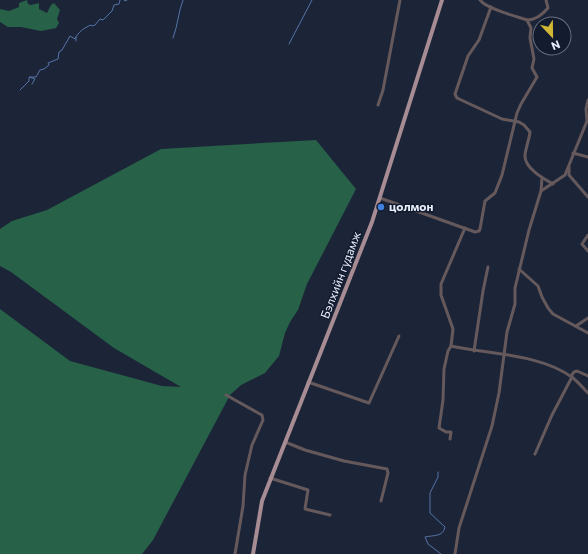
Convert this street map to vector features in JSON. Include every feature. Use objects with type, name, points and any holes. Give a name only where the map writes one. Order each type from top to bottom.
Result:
[{"type":"main road","name":"Бэлхийн гудамж","points":[[253,554],[262,501],[372,222],[442,0]]},
{"type":"street","points":[[378,105],[383,90],[400,0]]},
{"type":"street","points":[[480,0],[491,7],[527,20],[532,20],[548,8],[546,0]]},
{"type":"street","points":[[491,7],[479,40],[468,56],[455,94],[457,98],[477,106],[502,119],[515,120],[524,125],[529,130],[530,134],[525,158],[534,172],[553,184]]},
{"type":"street","points":[[380,198],[475,232],[479,231],[485,201],[495,192],[502,176],[515,120],[521,104],[537,77],[532,68],[534,59],[530,38],[531,28],[527,20]]},
{"type":"street","points":[[542,191],[565,175],[587,121],[586,109],[588,100]]},
{"type":"street","points":[[573,153],[588,157]]},
{"type":"street","points":[[569,165],[569,175],[588,197]]},
{"type":"street","points":[[455,554],[459,528],[492,426],[499,393],[507,332],[515,304],[515,288],[529,230],[542,191],[542,178]]},
{"type":"street","points":[[450,440],[451,432],[446,432],[439,428],[443,400],[444,369],[448,350],[451,346],[453,329],[440,295],[441,284],[465,228]]},
{"type":"street","points":[[588,235],[582,244],[588,251]]},
{"type":"street","points":[[474,351],[488,267]]},
{"type":"street","points":[[519,269],[538,286],[548,308],[554,314],[588,333]]},
{"type":"street","points":[[576,326],[588,318]]},
{"type":"street","points":[[308,382],[369,404],[399,336]]},
{"type":"street","points":[[451,346],[474,351],[505,354],[552,366],[571,377],[588,393]]},
{"type":"street","points":[[535,454],[552,415],[574,372],[577,371],[588,376]]},
{"type":"street","points":[[226,396],[260,414],[263,420],[252,445],[245,475],[243,506],[235,554]]},
{"type":"street","points":[[285,442],[310,452],[344,461],[387,469],[388,473],[381,501]]},
{"type":"street","points":[[270,478],[308,490],[305,509],[330,515]]},
{"type":"green space","points":[[27,0],[28,4],[31,5],[39,3],[39,9],[47,13],[51,5],[54,3],[60,10],[57,19],[59,23],[56,28],[41,31],[21,27],[8,27],[0,22],[0,9],[9,11],[19,7],[19,3]]},
{"type":"green space","points":[[316,140],[356,189],[307,284],[298,310],[285,333],[279,356],[265,373],[241,385],[230,395],[153,540],[142,554],[0,554],[0,309],[70,361],[162,386],[181,387],[114,348],[11,272],[0,266],[0,229],[12,221],[47,210],[161,149]]},
{"type":"waterway","points":[[32,84],[35,79],[29,77],[36,77],[40,70],[49,65],[48,63],[58,59],[59,52],[62,50],[70,36],[75,39],[84,29],[91,25],[95,25],[100,19],[103,20],[112,11],[114,5],[119,4],[120,0]]},
{"type":"waterway","points":[[173,38],[183,0]]},
{"type":"waterway","points":[[289,44],[312,0]]},
{"type":"waterway","points":[[20,90],[29,81],[29,78]]},
{"type":"waterway","points":[[438,472],[438,477],[430,493],[430,513],[445,527],[440,534],[425,537],[428,544],[441,554]]},
{"type":"place","name":"цолмон","points":[[381,207]]}]
